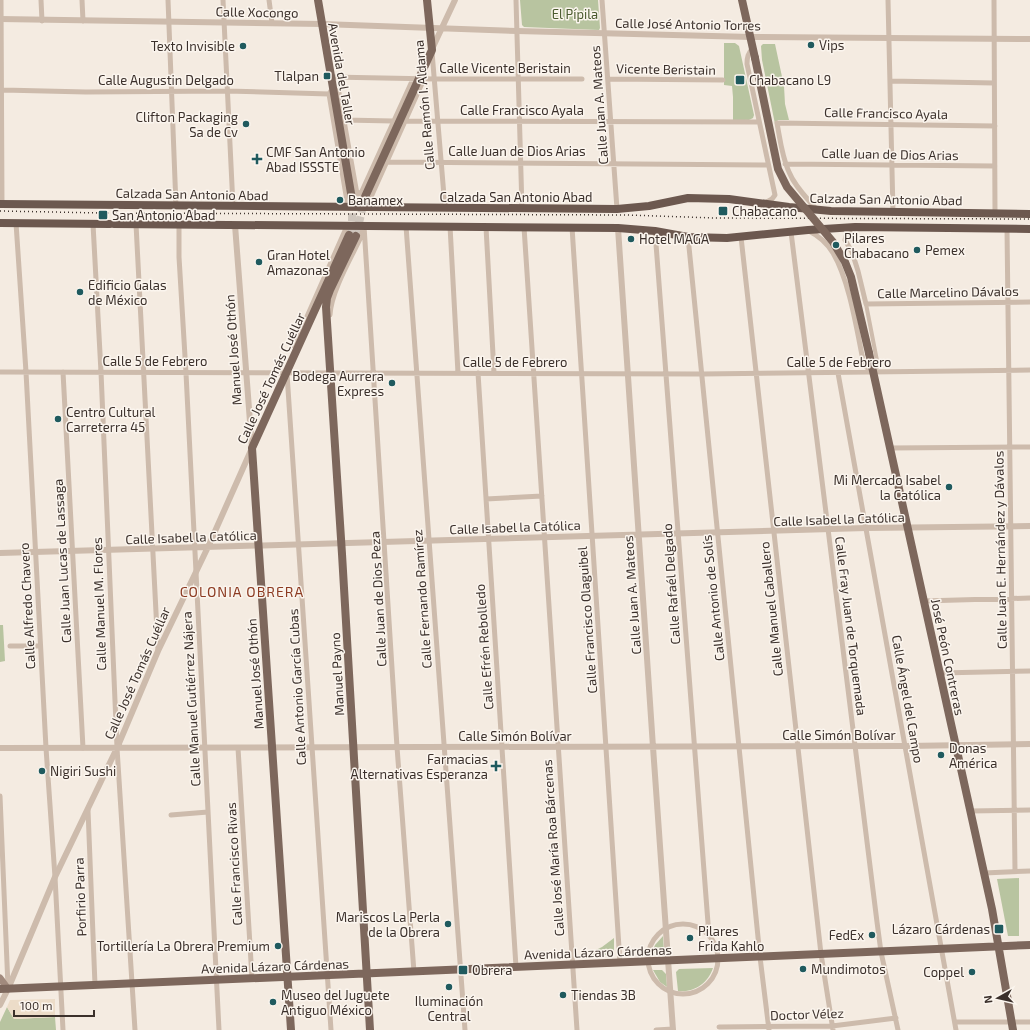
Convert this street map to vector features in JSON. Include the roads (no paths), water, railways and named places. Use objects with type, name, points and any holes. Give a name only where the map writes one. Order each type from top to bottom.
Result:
[{"type":"highway","name":"Calzada San Antonio Abad","points":[[1,204],[617,209],[649,206],[688,198],[729,199],[818,211],[1030,214]]},
{"type":"highway","points":[[0,223],[572,227],[618,228],[655,231],[688,237],[741,238],[808,230],[855,227],[1030,229]]},
{"type":"main road","name":"Avenida del Taller","points":[[318,0],[331,77],[331,91],[352,199]]},
{"type":"main road","name":"Calle Ramón I. Aldama","points":[[427,0],[432,50]]},
{"type":"main road","name":"José Peón Contreras","points":[[742,0],[778,169],[787,186],[834,242],[851,277],[992,909],[1012,1026]]},
{"type":"main road","points":[[364,199],[432,50]]},
{"type":"main road","name":"Calle José Tomás Cuéllar","points":[[252,448],[352,236],[327,298],[326,310],[331,373]]},
{"type":"main road","name":"Manuel Payno","points":[[331,373],[370,1030]]},
{"type":"main road","name":"Manuel José Othón","points":[[252,448],[291,1030]]},
{"type":"main road","name":"Avenida Lázaro Cárdenas","points":[[4,989],[1030,945]]},
{"type":"main road","points":[[0,978],[4,989]]},
{"type":"street","points":[[1,204],[3,90],[1,70],[2,0]]},
{"type":"street","points":[[41,0],[42,20]]},
{"type":"street","points":[[82,0],[83,21]]},
{"type":"street","points":[[168,0],[176,206]]},
{"type":"street","points":[[223,0],[233,206]]},
{"type":"street","points":[[269,0],[272,23]]},
{"type":"street","points":[[432,50],[455,0]]},
{"type":"street","points":[[516,0],[522,209]]},
{"type":"street","name":"Calle Juan A. Mateos","points":[[602,0],[617,209]]},
{"type":"street","points":[[888,0],[893,212]]},
{"type":"street","points":[[994,0],[995,214]]},
{"type":"street","name":"Calle Xocongo","points":[[1,19],[322,24]]},
{"type":"street","name":"Calle José Antonio Torres","points":[[322,24],[604,34],[751,37],[1030,39]]},
{"type":"street","points":[[753,48],[747,58],[775,195],[772,199],[762,204]]},
{"type":"street","name":"Calle Ramón I. Aldama","points":[[432,50],[445,208]]},
{"type":"street","name":"Calle Vicente Beristain","points":[[331,77],[418,79],[582,79]]},
{"type":"street","points":[[348,208],[331,91],[339,93],[357,194],[359,194],[394,121],[418,79]]},
{"type":"street","points":[[366,208],[405,121],[418,79]]},
{"type":"street","name":"Vicente Beristain","points":[[608,79],[723,80]]},
{"type":"street","points":[[890,82],[994,83]]},
{"type":"street","name":"Calle Augustin Delgado","points":[[3,90],[86,92],[331,91]]},
{"type":"street","points":[[344,120],[394,121]]},
{"type":"street","name":"Calle Francisco Ayala","points":[[405,121],[759,122]]},
{"type":"street","name":"Calle Francisco Ayala","points":[[786,164],[777,123],[994,126]]},
{"type":"street","name":"Calle Juan de Dios Arias","points":[[387,162],[768,165]]},
{"type":"street","points":[[786,164],[799,190],[818,211]]},
{"type":"street","name":"Calle Juan de Dios Arias","points":[[786,164],[994,166]]},
{"type":"street","name":"Calle Alfredo Chavero","points":[[16,223],[26,372],[40,646],[63,1030]]},
{"type":"street","name":"Calle Manuel M. Flores","points":[[93,224],[101,372],[117,748],[135,1030]]},
{"type":"street","points":[[136,224],[158,652]]},
{"type":"street","name":"Calle Manuel Gutiérrez Nájera","points":[[179,224],[179,257],[219,1030]]},
{"type":"street","name":"Manuel José Othón","points":[[235,225],[252,448]]},
{"type":"street","name":"Calle Antonio García Cubas","points":[[331,1030],[286,365],[346,226]]},
{"type":"street","points":[[329,349],[332,336],[330,314],[332,301],[364,226]]},
{"type":"street","name":"Calle Juan de Dios Peza","points":[[364,226],[397,747],[414,972]]},
{"type":"street","name":"Calle Fernando Ramírez","points":[[406,226],[465,1030]]},
{"type":"street","points":[[450,226],[458,373]]},
{"type":"street","points":[[486,227],[494,373]]},
{"type":"street","name":"Calle José María Roa Bárcenas","points":[[524,227],[577,1030]]},
{"type":"street","name":"Calle Francisco Olaguibel","points":[[572,227],[620,963]]},
{"type":"street","points":[[855,227],[847,232],[845,240],[852,252],[866,304],[878,366],[873,372]]},
{"type":"street","name":"Calle Juan A. Mateos","points":[[618,228],[673,1030]]},
{"type":"street","name":"Calle Juan E. Hernández y Dávalos","points":[[1007,229],[1015,871]]},
{"type":"street","name":"José Peón Contreras","points":[[808,230],[821,239],[838,262],[849,298],[864,366],[873,372]]},
{"type":"street","name":"Calle Rafaél Delgado","points":[[655,231],[709,936],[714,943],[718,959]]},
{"type":"street","name":"Calle Fray Juan de Torquemada","points":[[791,232],[881,952],[898,1030]]},
{"type":"street","name":"Calle Antonio de Solís","points":[[688,237],[760,957],[769,1028]]},
{"type":"street","name":"Calle Manuel Caballero","points":[[741,238],[821,954],[833,1028]]},
{"type":"street","name":"Calle Marcelino Dávalos","points":[[866,304],[1030,302]]},
{"type":"street","name":"Calle 5 de Febrero","points":[[0,372],[702,374],[1030,370]]},
{"type":"street","name":"Calle Juan Lucas de Lassaga","points":[[63,372],[82,748]]},
{"type":"street","name":"Calle Efrén Rebolledo","points":[[478,373],[516,967]]},
{"type":"street","name":"Calle Ángel del Campo","points":[[838,373],[956,1030]]},
{"type":"street","points":[[890,448],[1030,447]]},
{"type":"street","name":"Calle José Tomás Cuéllar","points":[[0,1005],[4,989],[55,877],[117,748],[158,652],[208,547],[252,448]]},
{"type":"street","points":[[486,500],[542,496]]},
{"type":"street","name":"Calle Isabel la Católica","points":[[0,553],[639,534],[774,532],[866,528],[1030,526]]},
{"type":"street","points":[[924,601],[1030,598]]},
{"type":"street","points":[[10,646],[40,646]]},
{"type":"street","points":[[940,673],[1030,671]]},
{"type":"street","name":"Calle Simón Bolívar","points":[[0,748],[956,746],[1030,744]]},
{"type":"street","name":"Calle Francisco Rivas","points":[[238,748],[252,978]]},
{"type":"street","points":[[0,796],[4,989]]},
{"type":"street","name":"Porfirio Parra","points":[[88,808],[94,985]]},
{"type":"street","points":[[970,811],[1030,810]]},
{"type":"street","points":[[171,815],[208,812]]},
{"type":"street","points":[[984,873],[1030,871]]},
{"type":"street","points":[[709,936],[704,931],[689,925],[682,924],[666,928],[656,936],[650,948],[648,962],[652,976],[657,983],[671,992],[680,994],[697,992],[711,981],[715,973],[718,959]]},
{"type":"street","name":"Doctor Vélez","points":[[718,1027],[833,1028],[896,1018]]},
{"type":"street","points":[[955,1022],[1012,1026],[1030,1022]]},
{"type":"street","points":[[656,1030],[673,1030]]},
{"type":"tunnel","points":[[350,233],[352,221],[352,201]]},
{"type":"tunnel","points":[[356,236],[364,201]]},
{"type":"railway","points":[[0,211],[103,213],[627,215],[715,218],[1030,219]]},
{"type":"place","name":"Vips","points":[[811,45]]},
{"type":"place","name":"Texto Invisible","points":[[243,46]]},
{"type":"place","name":"Tlalpan","points":[[327,76]]},
{"type":"place","name":"Chabacano L9","points":[[740,80]]},
{"type":"place","name":"Clifton Packaging Sa de Cv","points":[[246,124]]},
{"type":"place","name":"CMF San Antonio Abad ISSSTE","points":[[257,159]]},
{"type":"place","name":"Banamex","points":[[340,200]]},
{"type":"place","name":"Chabacano","points":[[723,211]]},
{"type":"place","name":"San Antonio Abad","points":[[103,215]]},
{"type":"place","name":"Hotel MAGA","points":[[631,239]]},
{"type":"place","name":"Pilares Chabacano","points":[[836,245]]},
{"type":"place","name":"Pemex","points":[[917,250]]},
{"type":"place","name":"Gran Hotel Amazonas","points":[[259,262]]},
{"type":"place","name":"Edificio Galas de México","points":[[80,292]]},
{"type":"place","name":"Bodega Aurrera Express","points":[[392,383]]},
{"type":"place","name":"Centro Cultural Carreterra 45","points":[[58,419]]},
{"type":"place","name":"Mi Mercado Isabel la Católica","points":[[949,487]]},
{"type":"place","name":"Donas América","points":[[941,755]]},
{"type":"place","name":"Farmacias Alternativas Esperanza","points":[[496,766]]},
{"type":"place","name":"Nigiri Sushi","points":[[42,771]]},
{"type":"place","name":"Mariscos La Perla de la Obrera","points":[[448,924]]},
{"type":"place","name":"Lázaro Cárdenas","points":[[999,929]]},
{"type":"place","name":"FedEx","points":[[872,935]]},
{"type":"place","name":"Pilares Frida Kahlo","points":[[690,938]]},
{"type":"place","name":"Tortillería La Obrera Premium","points":[[278,946]]},
{"type":"place","name":"Mundimotos","points":[[803,969]]},
{"type":"place","name":"Obrera","points":[[463,970]]},
{"type":"place","name":"Coppel","points":[[972,972]]},
{"type":"place","name":"Iluminación Central","points":[[449,987]]},
{"type":"place","name":"Tiendas 3B","points":[[563,995]]},
{"type":"place","name":"Museo del Juguete Antiguo México","points":[[273,1002]]},
{"type":"district","name":"COLONIA OBRERA","points":[[242,591]]},
{"type":"park label","name":"El Pípila","points":[[575,14]]}]
